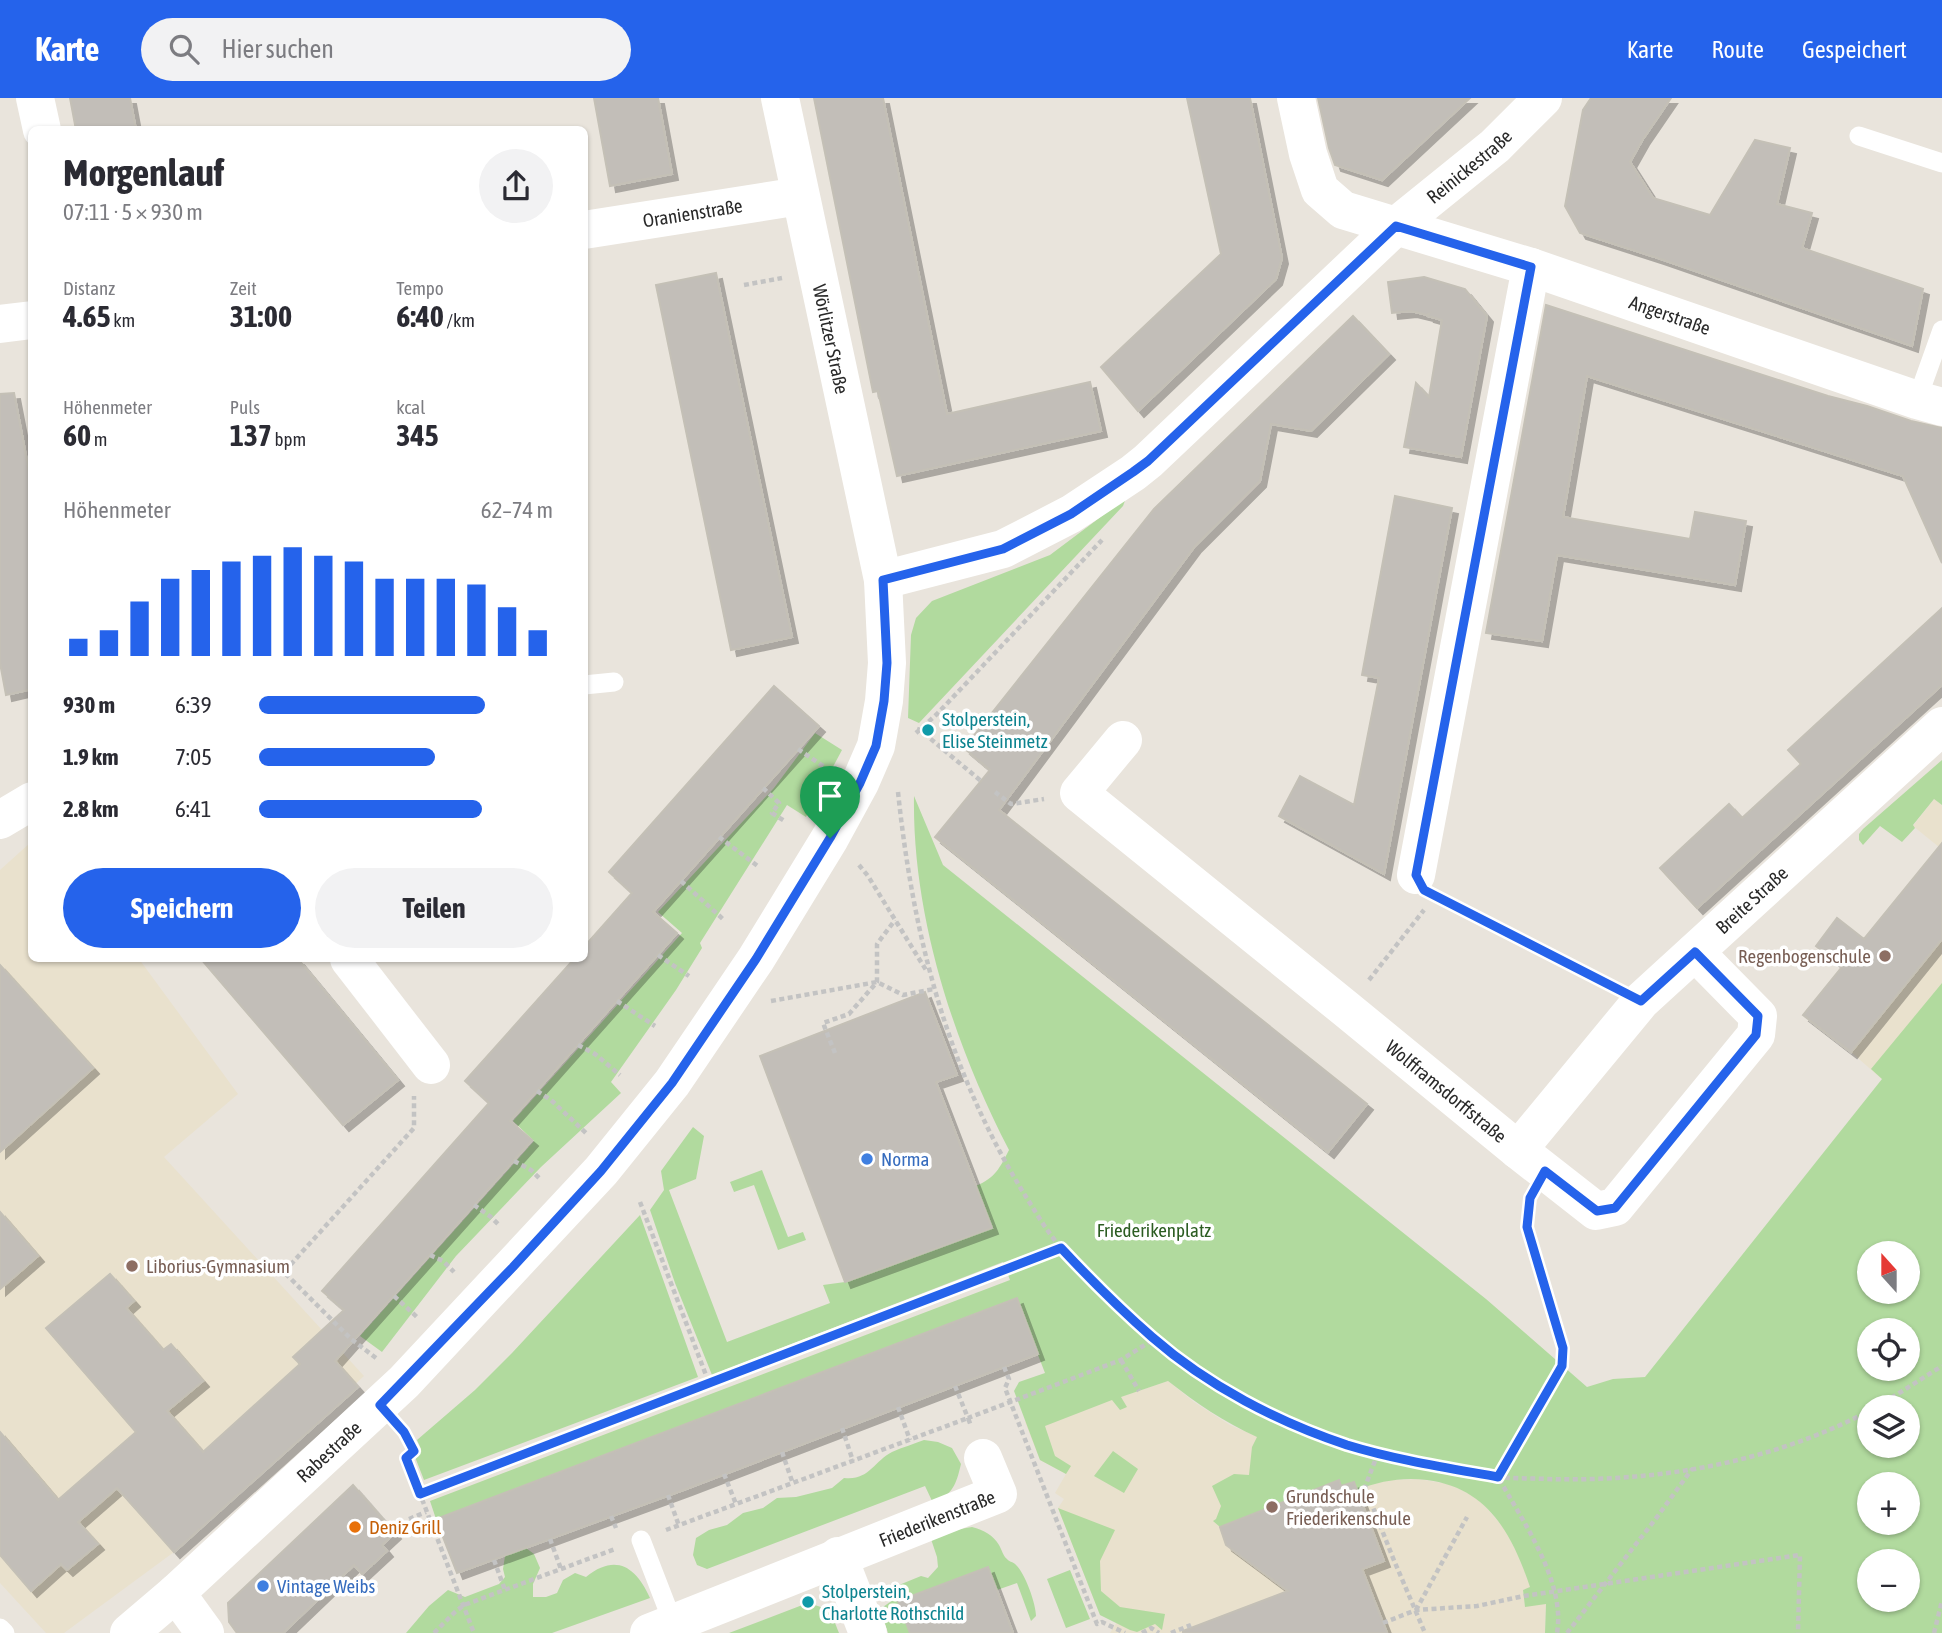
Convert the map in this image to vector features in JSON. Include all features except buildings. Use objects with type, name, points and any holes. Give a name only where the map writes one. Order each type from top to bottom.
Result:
[{"type":"street","points":[[35,98],[41,126]]},
{"type":"street","name":"Wörlitzer Straße","points":[[780,98],[883,580]]},
{"type":"street","name":"Angerstraße","points":[[1296,98],[1308,154],[1320,190],[1343,210],[1531,267],[1935,403]]},
{"type":"street","name":"Reinickestraße","points":[[883,580],[1003,549],[1071,514],[1133,472],[1148,461],[1396,226],[1495,146],[1543,98]]},
{"type":"street","name":"Oranienstraße","points":[[588,229],[800,195]]},
{"type":"street","points":[[1425,885],[1531,267]]},
{"type":"street","points":[[0,324],[28,320]]},
{"type":"street","name":"Rabestraße","points":[[129,1633],[392,1394],[601,1171],[672,1083],[756,959],[830,838],[860,783],[876,746],[887,663],[883,580]]},
{"type":"street","name":"Breite Straße","points":[[1532,1161],[1641,1001],[1942,726]]},
{"type":"street","name":"Wolfframsdorffstraße","points":[[1123,740],[1079,793],[1597,1211],[1615,1208],[1756,1035],[1758,1016],[1695,952]]},
{"type":"street","points":[[0,820],[28,803]]},
{"type":"street","points":[[350,962],[431,1065]]},
{"type":"street","name":"Friederikenstraße","points":[[661,1628],[998,1494],[983,1458]]},
{"type":"street","points":[[838,1556],[868,1633]]},
{"type":"street","points":[[176,1593],[205,1633]]},
{"type":"lane","points":[[1859,136],[1942,163]]},
{"type":"lane","points":[[1935,403],[1942,330]]},
{"type":"lane","points":[[588,684],[614,681]]},
{"type":"lane","points":[[641,1540],[661,1628]]},
{"type":"lane","points":[[0,1628],[5,1633]]},
{"type":"path","points":[[912,738],[1103,539]]},
{"type":"path","points":[[920,730],[981,781]]},
{"type":"path","points":[[798,749],[811,758]]},
{"type":"path","points":[[763,788],[779,803],[772,813],[786,822]]},
{"type":"path","points":[[897,789],[906,857],[929,973],[967,1081],[986,1125],[1009,1168],[1061,1248],[1154,1339],[1194,1369],[1288,1422],[1346,1444],[1498,1477],[1616,1478],[1720,1465],[1807,1440],[1857,1417]]},
{"type":"path","points":[[995,792],[1011,804]]},
{"type":"path","points":[[719,837],[759,867]]},
{"type":"path","points":[[859,865],[929,973]]},
{"type":"path","points":[[681,881],[724,920]]},
{"type":"path","points":[[1346,1009],[1425,885],[1641,1001]]},
{"type":"path","points":[[835,1054],[822,1023],[849,1014],[877,982],[877,944],[895,920]]},
{"type":"path","points":[[658,955],[689,976]]},
{"type":"path","points":[[770,1001],[877,982],[903,995],[934,989]]},
{"type":"path","points":[[617,1001],[654,1026]]},
{"type":"path","points":[[578,1045],[595,1054],[620,1075]]},
{"type":"path","points":[[431,1065],[414,1096],[414,1128],[284,1272],[351,1339],[392,1394],[404,1432],[414,1451],[406,1458],[474,1633]]},
{"type":"path","points":[[537,1091],[551,1100],[588,1134]]},
{"type":"path","points":[[514,1161],[531,1170],[541,1180]]},
{"type":"path","points":[[1498,1477],[1562,1366],[1561,1337],[1527,1227],[1532,1161]]},
{"type":"path","points":[[640,1202],[709,1383]]},
{"type":"path","points":[[474,1205],[499,1225]]},
{"type":"path","points":[[420,1494],[1061,1248]]},
{"type":"path","points":[[430,1255],[443,1261],[454,1272]]},
{"type":"path","points":[[394,1296],[410,1311]]},
{"type":"path","points":[[434,1633],[464,1605],[1121,1360],[1154,1339]]},
{"type":"path","points":[[1121,1360],[1139,1391]]},
{"type":"path","points":[[1896,1395],[1942,1366]]},
{"type":"path","points":[[1004,1367],[1009,1379],[1005,1388],[1010,1402],[1097,1623],[1101,1622],[1125,1633]]},
{"type":"path","points":[[955,1386],[983,1458]]},
{"type":"path","points":[[898,1407],[910,1440]]},
{"type":"path","points":[[842,1428],[853,1461]]},
{"type":"path","points":[[782,1452],[793,1483]]},
{"type":"path","points":[[1378,1453],[1366,1487],[1425,1633]]},
{"type":"path","points":[[1567,1633],[1692,1469]]},
{"type":"path","points":[[724,1474],[736,1504]]},
{"type":"path","points":[[1498,1477],[1546,1564],[1558,1606],[1556,1633]]},
{"type":"path","points":[[668,1495],[679,1525]]},
{"type":"path","points":[[410,1519],[426,1512]]},
{"type":"path","points":[[1416,1610],[1467,1517]]},
{"type":"path","points":[[550,1539],[561,1569]]},
{"type":"path","points":[[1383,1623],[1416,1610],[1477,1606],[1555,1591],[1800,1555],[1798,1633]]},
{"type":"path","points":[[494,1560],[505,1590]]},
{"type":"path","points":[[1934,1633],[1942,1601]]},
{"type":"path","points":[[1171,1633],[1191,1625]]},
{"type":"path","points":[[1142,1633],[1151,1628],[1159,1633]]},
{"type":"shaded area","name":"Regenbogenschule","points":[[1934,799],[1942,805],[1942,1132],[1851,1052],[1803,1015],[1939,847],[1913,826]]},
{"type":"shaded area","name":"Liborius-Gymnasium","points":[[28,845],[28,962],[141,962],[238,1094],[164,1157],[364,1376],[174,1552],[64,1633],[46,1633],[0,1583],[0,870]]},
{"type":"shaded area","name":"Grundschule Friederikenschule","points":[[1168,1381],[1230,1425],[1334,1469],[1341,1486],[1354,1482],[1358,1490],[1388,1480],[1418,1479],[1449,1484],[1472,1495],[1504,1528],[1521,1560],[1531,1588],[1523,1590],[1525,1606],[1546,1603],[1545,1633],[1110,1633],[1117,1622],[1100,1615],[1058,1508],[1064,1499],[1055,1493],[1066,1474],[1040,1460],[1025,1422],[1114,1390],[1120,1397]]},
{"type":"green space","points":[[1126,498],[1123,506],[919,723],[908,718],[911,635],[916,618],[932,601],[1050,555]]},
{"type":"green space","points":[[815,733],[842,750],[806,817],[787,805],[700,943],[702,948],[676,990],[611,1082],[621,1093],[541,1167],[456,1256],[382,1352],[360,1336],[534,1141],[513,1121],[682,933],[658,912],[774,788]]},
{"type":"green space","points":[[1942,760],[1942,805],[1934,799],[1902,842],[1880,826],[1863,845],[1859,834],[1863,829]]},
{"type":"green space","name":"Friederikenplatz","points":[[914,796],[943,865],[1486,1299],[1587,1387],[1613,1379],[1645,1377],[1882,1079],[1871,1069],[1942,983],[1942,1633],[1545,1633],[1546,1604],[1525,1607],[1523,1590],[1530,1587],[1506,1532],[1482,1503],[1448,1485],[1427,1480],[1400,1479],[1357,1490],[1354,1482],[1341,1486],[1339,1480],[1220,1527],[1213,1521],[1221,1506],[1212,1486],[1234,1474],[1249,1475],[1252,1447],[1257,1437],[1211,1412],[1168,1381],[1121,1397],[1127,1407],[1120,1410],[1112,1400],[1045,1426],[1055,1456],[1071,1466],[1066,1474],[1040,1460],[1014,1391],[1019,1382],[1045,1373],[1016,1298],[436,1519],[430,1501],[1010,1280],[1003,1262],[712,1375],[675,1283],[650,1210],[664,1190],[661,1171],[693,1127],[704,1136],[696,1179],[669,1190],[727,1342],[830,1303],[823,1285],[845,1282],[992,1228],[976,1186],[996,1172],[1009,1150],[954,1023],[940,978],[920,887]]},
{"type":"green space","points":[[762,1170],[788,1237],[803,1232],[806,1240],[778,1250],[754,1185],[734,1192],[730,1182]]},
{"type":"green space","points":[[640,1215],[698,1377],[424,1480],[415,1457],[421,1449],[417,1440],[475,1390],[512,1353]]},
{"type":"green space","points":[[924,1440],[952,1448],[961,1464],[953,1488],[940,1500],[933,1503],[925,1486],[707,1569],[697,1565],[693,1555],[696,1538],[709,1530],[727,1525],[743,1513],[763,1508],[777,1498],[796,1497],[832,1488],[844,1478],[865,1473],[892,1452]]},
{"type":"green space","points":[[1113,1451],[1138,1469],[1124,1493],[1094,1476]]},
{"type":"green space","points":[[1058,1508],[1115,1530],[1100,1561],[1101,1591],[1120,1607],[1165,1614],[1162,1630],[1155,1624],[1137,1632],[1100,1615]]},
{"type":"green space","points":[[972,1527],[991,1536],[1006,1558],[1019,1569],[1029,1589],[1036,1616],[1031,1621],[1017,1583],[997,1590],[988,1567],[899,1601],[910,1633],[888,1633],[880,1609],[893,1600],[892,1595],[900,1592],[899,1585],[921,1576],[928,1578],[938,1567],[931,1539],[954,1530]]},
{"type":"green space","points":[[526,1548],[534,1554],[540,1568],[533,1584],[533,1597],[546,1597],[557,1593],[563,1580],[575,1573],[586,1577],[607,1566],[616,1565],[632,1571],[650,1598],[552,1633],[406,1633],[429,1606],[448,1590],[465,1597],[499,1584],[505,1577],[505,1556]]},
{"type":"green space","points":[[1070,1570],[1090,1619],[1066,1628],[1047,1579]]},
{"type":"green space","points":[[805,1604],[819,1606],[828,1611],[839,1633],[729,1633]]},
{"type":"place","name":"Stolperstein, Elise Steinmetz","points":[[928,730]]},
{"type":"place","name":"Regenbogenschule","points":[[1885,956]]},
{"type":"place","name":"Norma","points":[[867,1159]]},
{"type":"place","name":"Liborius-Gymnasium","points":[[132,1266]]},
{"type":"place","name":"Grundschule Friederikenschule","points":[[1272,1507]]},
{"type":"place","name":"Deniz Grill","points":[[355,1527]]},
{"type":"place","name":"Vintage Weibs","points":[[263,1586]]},
{"type":"place","name":"Stolperstein, Charlotte Rothschild","points":[[808,1602]]},
{"type":"route","points":[[1396,226],[1531,267],[1416,875],[1424,890],[1641,1001],[1695,952],[1758,1016],[1756,1035],[1615,1208],[1597,1211],[1545,1171],[1530,1198],[1527,1227],[1555,1315],[1563,1348],[1562,1366],[1498,1477],[1408,1461],[1346,1444],[1288,1422],[1241,1398],[1194,1369],[1154,1339],[1061,1248],[420,1494],[406,1458],[414,1451],[404,1432],[380,1405],[601,1171],[672,1083],[756,959],[830,838],[860,783],[876,746],[887,663],[883,580],[1003,549],[1071,514],[1133,472],[1148,461],[1396,226]]}]
